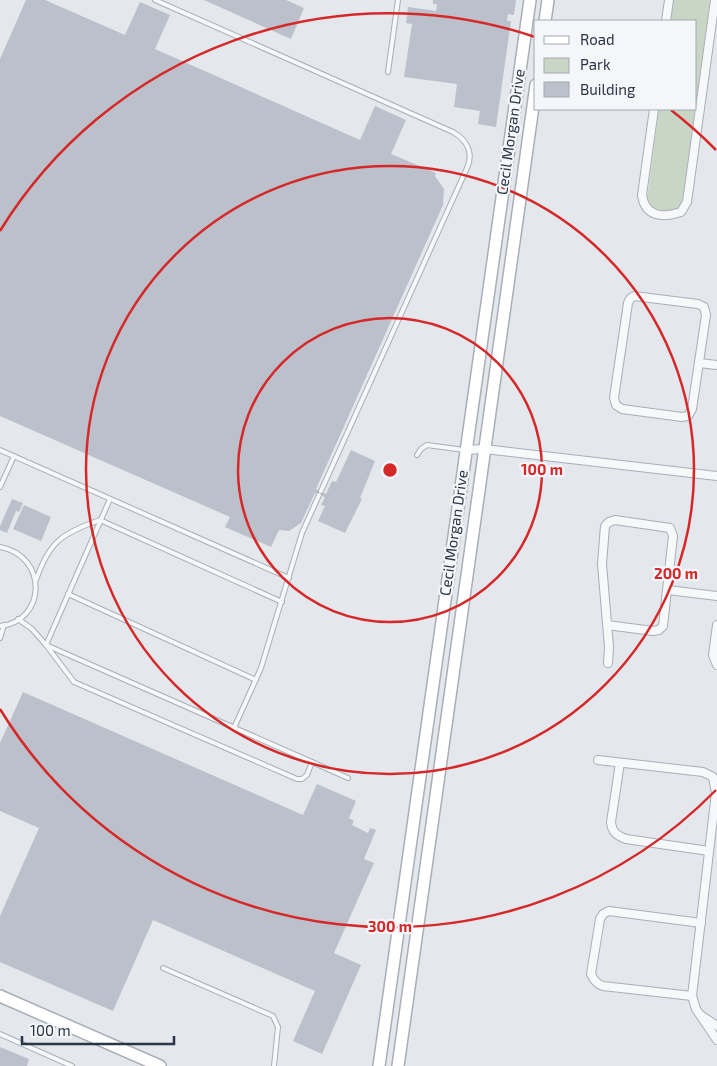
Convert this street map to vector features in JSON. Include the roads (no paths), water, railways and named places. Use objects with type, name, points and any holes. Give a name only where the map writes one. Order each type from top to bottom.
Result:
[{"type":"street","name":"Cecil Morgan Drive","points":[[380,1066],[465,450],[530,0]]},
{"type":"street","points":[[545,20],[548,0]]},
{"type":"street","points":[[666,20],[669,0]]},
{"type":"street","points":[[654,110],[642,195],[643,205],[651,213],[671,215],[682,212],[687,202],[715,0]]},
{"type":"street","name":"Cecil Morgan Drive","points":[[398,1066],[534,99]]},
{"type":"street","points":[[634,296],[640,296],[698,304],[704,307],[706,315],[699,363],[692,412],[688,416],[682,417],[618,407],[614,398],[630,299],[634,296]]},
{"type":"street","points":[[699,363],[717,365]]},
{"type":"street","points":[[465,450],[485,450],[717,476]]},
{"type":"street","points":[[607,625],[653,631],[659,630],[664,624],[673,536],[672,530],[664,526],[615,520],[609,522],[604,529],[602,564],[607,625],[609,648],[608,663]]},
{"type":"street","points":[[668,590],[717,596]]},
{"type":"street","points":[[717,625],[713,655],[717,665]]},
{"type":"street","points":[[598,760],[703,772],[713,777],[716,792],[692,996],[700,1015],[717,1040]]},
{"type":"street","points":[[620,763],[612,822],[612,829],[617,835],[626,839],[709,851]]},
{"type":"street","points":[[692,996],[604,986],[594,980],[592,974],[600,919],[609,911],[701,923]]},
{"type":"street","points":[[0,996],[160,1066]]},
{"type":"street","points":[[700,1015],[717,1026]]},
{"type":"lane","points":[[155,0],[453,132],[463,139],[468,146],[470,158],[302,533],[282,602],[256,680],[234,728]]},
{"type":"lane","points":[[388,72],[398,0]]},
{"type":"lane","points":[[417,455],[427,445],[465,450]]},
{"type":"lane","points":[[0,450],[289,578]]},
{"type":"lane","points":[[0,487],[14,456]]},
{"type":"lane","points":[[46,646],[110,499]]},
{"type":"lane","points":[[0,638],[2,626],[18,620],[31,606],[36,580],[44,558],[60,538],[100,520],[282,602]]},
{"type":"lane","points":[[0,547],[9,548],[27,561],[36,580]]},
{"type":"lane","points":[[68,594],[256,680]]},
{"type":"lane","points":[[18,620],[32,629],[74,682],[297,779],[305,778],[312,762]]},
{"type":"lane","points":[[46,646],[348,778]]},
{"type":"lane","points":[[163,968],[273,1016],[278,1027],[274,1066]]},
{"type":"lane","points":[[0,1034],[72,1066]]}]
